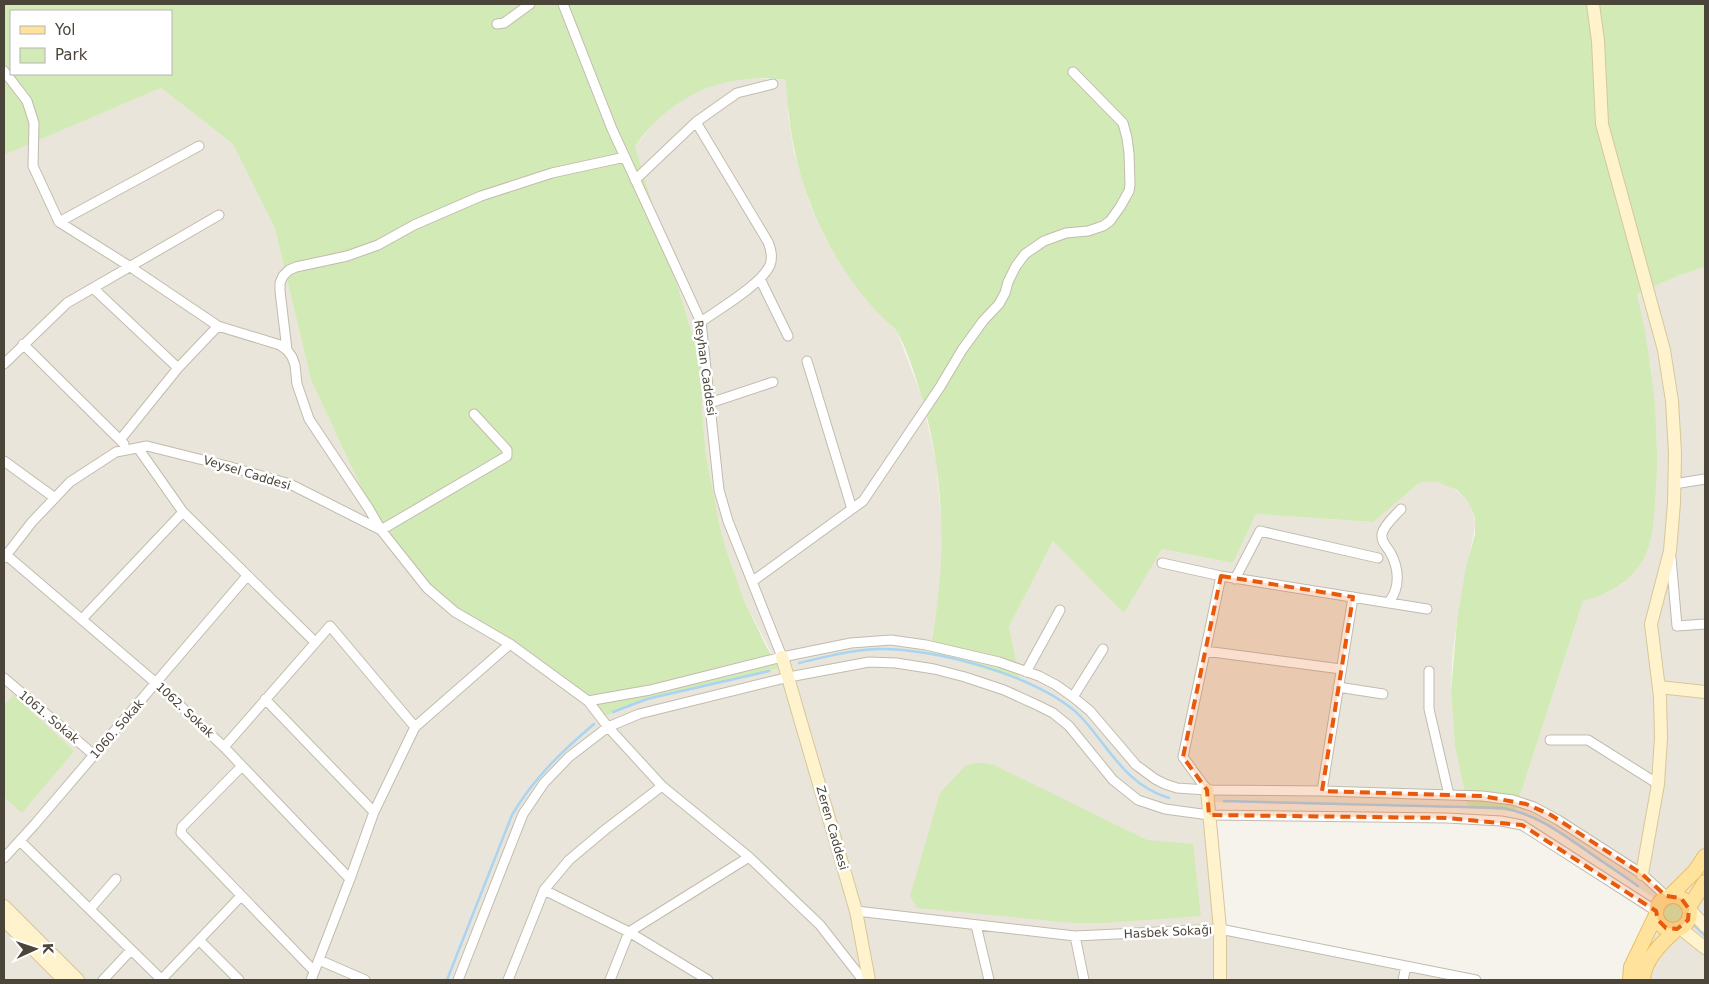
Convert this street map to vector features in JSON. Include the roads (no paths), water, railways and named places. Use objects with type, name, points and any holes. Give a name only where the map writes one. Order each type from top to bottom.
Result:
[{"type":"main road","points":[[1630,980],[1631,968],[1656,913],[1659,902],[1695,871],[1705,856]]},
{"type":"main road","points":[[1643,980],[1643,974],[1657,947],[1688,920],[1689,908],[1705,882]]},
{"type":"main road","points":[[1668,896],[1681,898],[1689,908]]},
{"type":"main road","points":[[1656,913],[1658,920],[1666,928],[1679,928]]},
{"type":"street","points":[[497,24],[504,23],[530,4]]},
{"type":"street","name":"Reyhan Caddesi","points":[[563,4],[624,157],[701,322],[719,490],[728,521],[782,657]]},
{"type":"street","points":[[1593,4],[1598,41],[1602,124],[1664,350],[1672,401],[1675,453],[1670,551],[1677,626],[1705,624]]},
{"type":"street","points":[[4,71],[27,101],[34,123],[33,166],[59,222],[218,326],[280,345],[287,350],[295,365],[297,384],[308,418],[381,530],[507,456],[507,450],[474,414]]},
{"type":"street","points":[[753,581],[863,501],[940,387],[962,350],[999,304],[1016,266],[1025,254],[1044,241],[1066,233],[1088,231],[1103,226],[1110,221],[1129,191],[1129,153],[1123,123],[1073,72]]},
{"type":"street","points":[[635,180],[696,122],[738,93],[773,84]]},
{"type":"street","points":[[696,122],[768,242],[772,258],[770,265],[760,279],[701,322]]},
{"type":"street","points":[[59,222],[199,146]]},
{"type":"street","points":[[287,350],[280,283],[289,270],[314,262],[347,256],[378,245],[414,225],[481,196],[552,173],[624,157]]},
{"type":"street","points":[[4,364],[22,344],[67,303],[218,215]]},
{"type":"street","points":[[760,279],[788,336]]},
{"type":"street","points":[[93,288],[178,368]]},
{"type":"street","points":[[120,440],[178,368],[218,326]]},
{"type":"street","points":[[22,344],[120,440],[134,449],[183,512],[315,642]]},
{"type":"street","points":[[807,361],[852,509]]},
{"type":"street","points":[[710,403],[773,382]]},
{"type":"street","name":"Veysel Caddesi","points":[[5,555],[32,522],[70,482],[116,452],[147,446],[290,484],[381,530],[427,588],[455,612],[510,644],[588,701],[608,727],[662,786],[749,858],[820,925],[863,980]]},
{"type":"street","points":[[4,461],[55,498]]},
{"type":"street","points":[[1674,484],[1705,479]]},
{"type":"street","points":[[1388,603],[1397,588],[1398,580],[1390,553],[1382,535],[1385,528],[1401,509]]},
{"type":"street","points":[[82,619],[183,512]]},
{"type":"street","points":[[1235,578],[1260,531],[1378,558]]},
{"type":"street","points":[[1642,874],[1658,784],[1661,738],[1659,692],[1651,624],[1670,551]]},
{"type":"street","name":"1062. Sokak","points":[[5,555],[156,683],[224,747],[350,879]]},
{"type":"street","points":[[1162,563],[1221,576],[1427,609]]},
{"type":"street","name":"1060. Sokak","points":[[4,858],[248,576]]},
{"type":"street","points":[[1220,980],[1220,929],[1208,790],[1183,757],[1221,576]]},
{"type":"street","points":[[1322,791],[1353,597]]},
{"type":"street","points":[[1026,672],[1060,610]]},
{"type":"street","points":[[224,747],[330,626],[415,727]]},
{"type":"street","points":[[588,701],[650,690],[782,657],[851,643],[891,640],[919,644],[992,660],[1051,682],[1074,697],[1097,719],[1130,759],[1154,779],[1165,784],[1177,788],[1208,790],[1322,791],[1502,798],[1534,807],[1551,815],[1642,874],[1668,896]]},
{"type":"street","points":[[242,766],[182,827],[181,831],[183,836],[241,896],[312,976],[374,812],[415,727],[510,644]]},
{"type":"street","points":[[1074,697],[1103,650]]},
{"type":"street","points":[[1205,651],[1341,669]]},
{"type":"street","name":"Zeren Caddesi","points":[[782,657],[856,912],[869,980]]},
{"type":"street","points":[[458,980],[522,814],[544,783],[568,757],[608,727],[639,714],[789,677],[869,662],[896,663],[934,669],[965,677],[1004,690],[1053,713],[1069,726],[1113,780],[1138,800],[1166,809],[1209,815],[1447,818],[1500,821],[1522,825],[1656,913]]},
{"type":"street","points":[[1429,671],[1428,710],[1449,795]]},
{"type":"street","name":"1061. Sokak","points":[[4,678],[94,755]]},
{"type":"street","points":[[1338,687],[1383,694]]},
{"type":"street","points":[[1659,692],[1705,692]]},
{"type":"street","points":[[1659,692],[1705,701]]},
{"type":"street","points":[[265,699],[374,812]]},
{"type":"street","points":[[1550,740],[1588,740],[1658,784]]},
{"type":"street","points":[[508,980],[544,890],[570,860],[606,829],[662,786]]},
{"type":"street","points":[[20,841],[162,980],[241,896]]},
{"type":"street","points":[[610,980],[629,932],[749,858]]},
{"type":"street","points":[[90,909],[116,879]]},
{"type":"street","points":[[544,890],[629,932],[708,980]]},
{"type":"street","points":[[4,906],[78,980]]},
{"type":"street","points":[[1689,908],[1704,923]]},
{"type":"street","name":"Hasbek Sokağı","points":[[856,912],[1076,936],[1220,929],[1476,980]]},
{"type":"street","points":[[4,920],[64,980]]},
{"type":"street","points":[[976,925],[989,980]]},
{"type":"street","points":[[1679,928],[1705,948]]},
{"type":"street","points":[[1076,936],[1084,980]]},
{"type":"street","points":[[199,940],[239,980]]},
{"type":"street","points":[[103,980],[131,950]]},
{"type":"street","points":[[319,960],[365,980]]},
{"type":"street","points":[[1403,980],[1406,966]]},
{"type":"waterway","points":[[799,663],[838,654],[877,649],[927,653],[986,667],[1042,690],[1065,703],[1082,718],[1130,775],[1154,792],[1169,798]]},
{"type":"waterway","points":[[613,712],[647,699],[769,671]]},
{"type":"waterway","points":[[447,980],[512,815],[529,789],[549,766],[594,724]]},
{"type":"waterway","points":[[1224,801],[1503,808],[1525,814],[1554,829],[1638,886]]},
{"type":"waterway","points":[[1695,926],[1705,936]]}]
